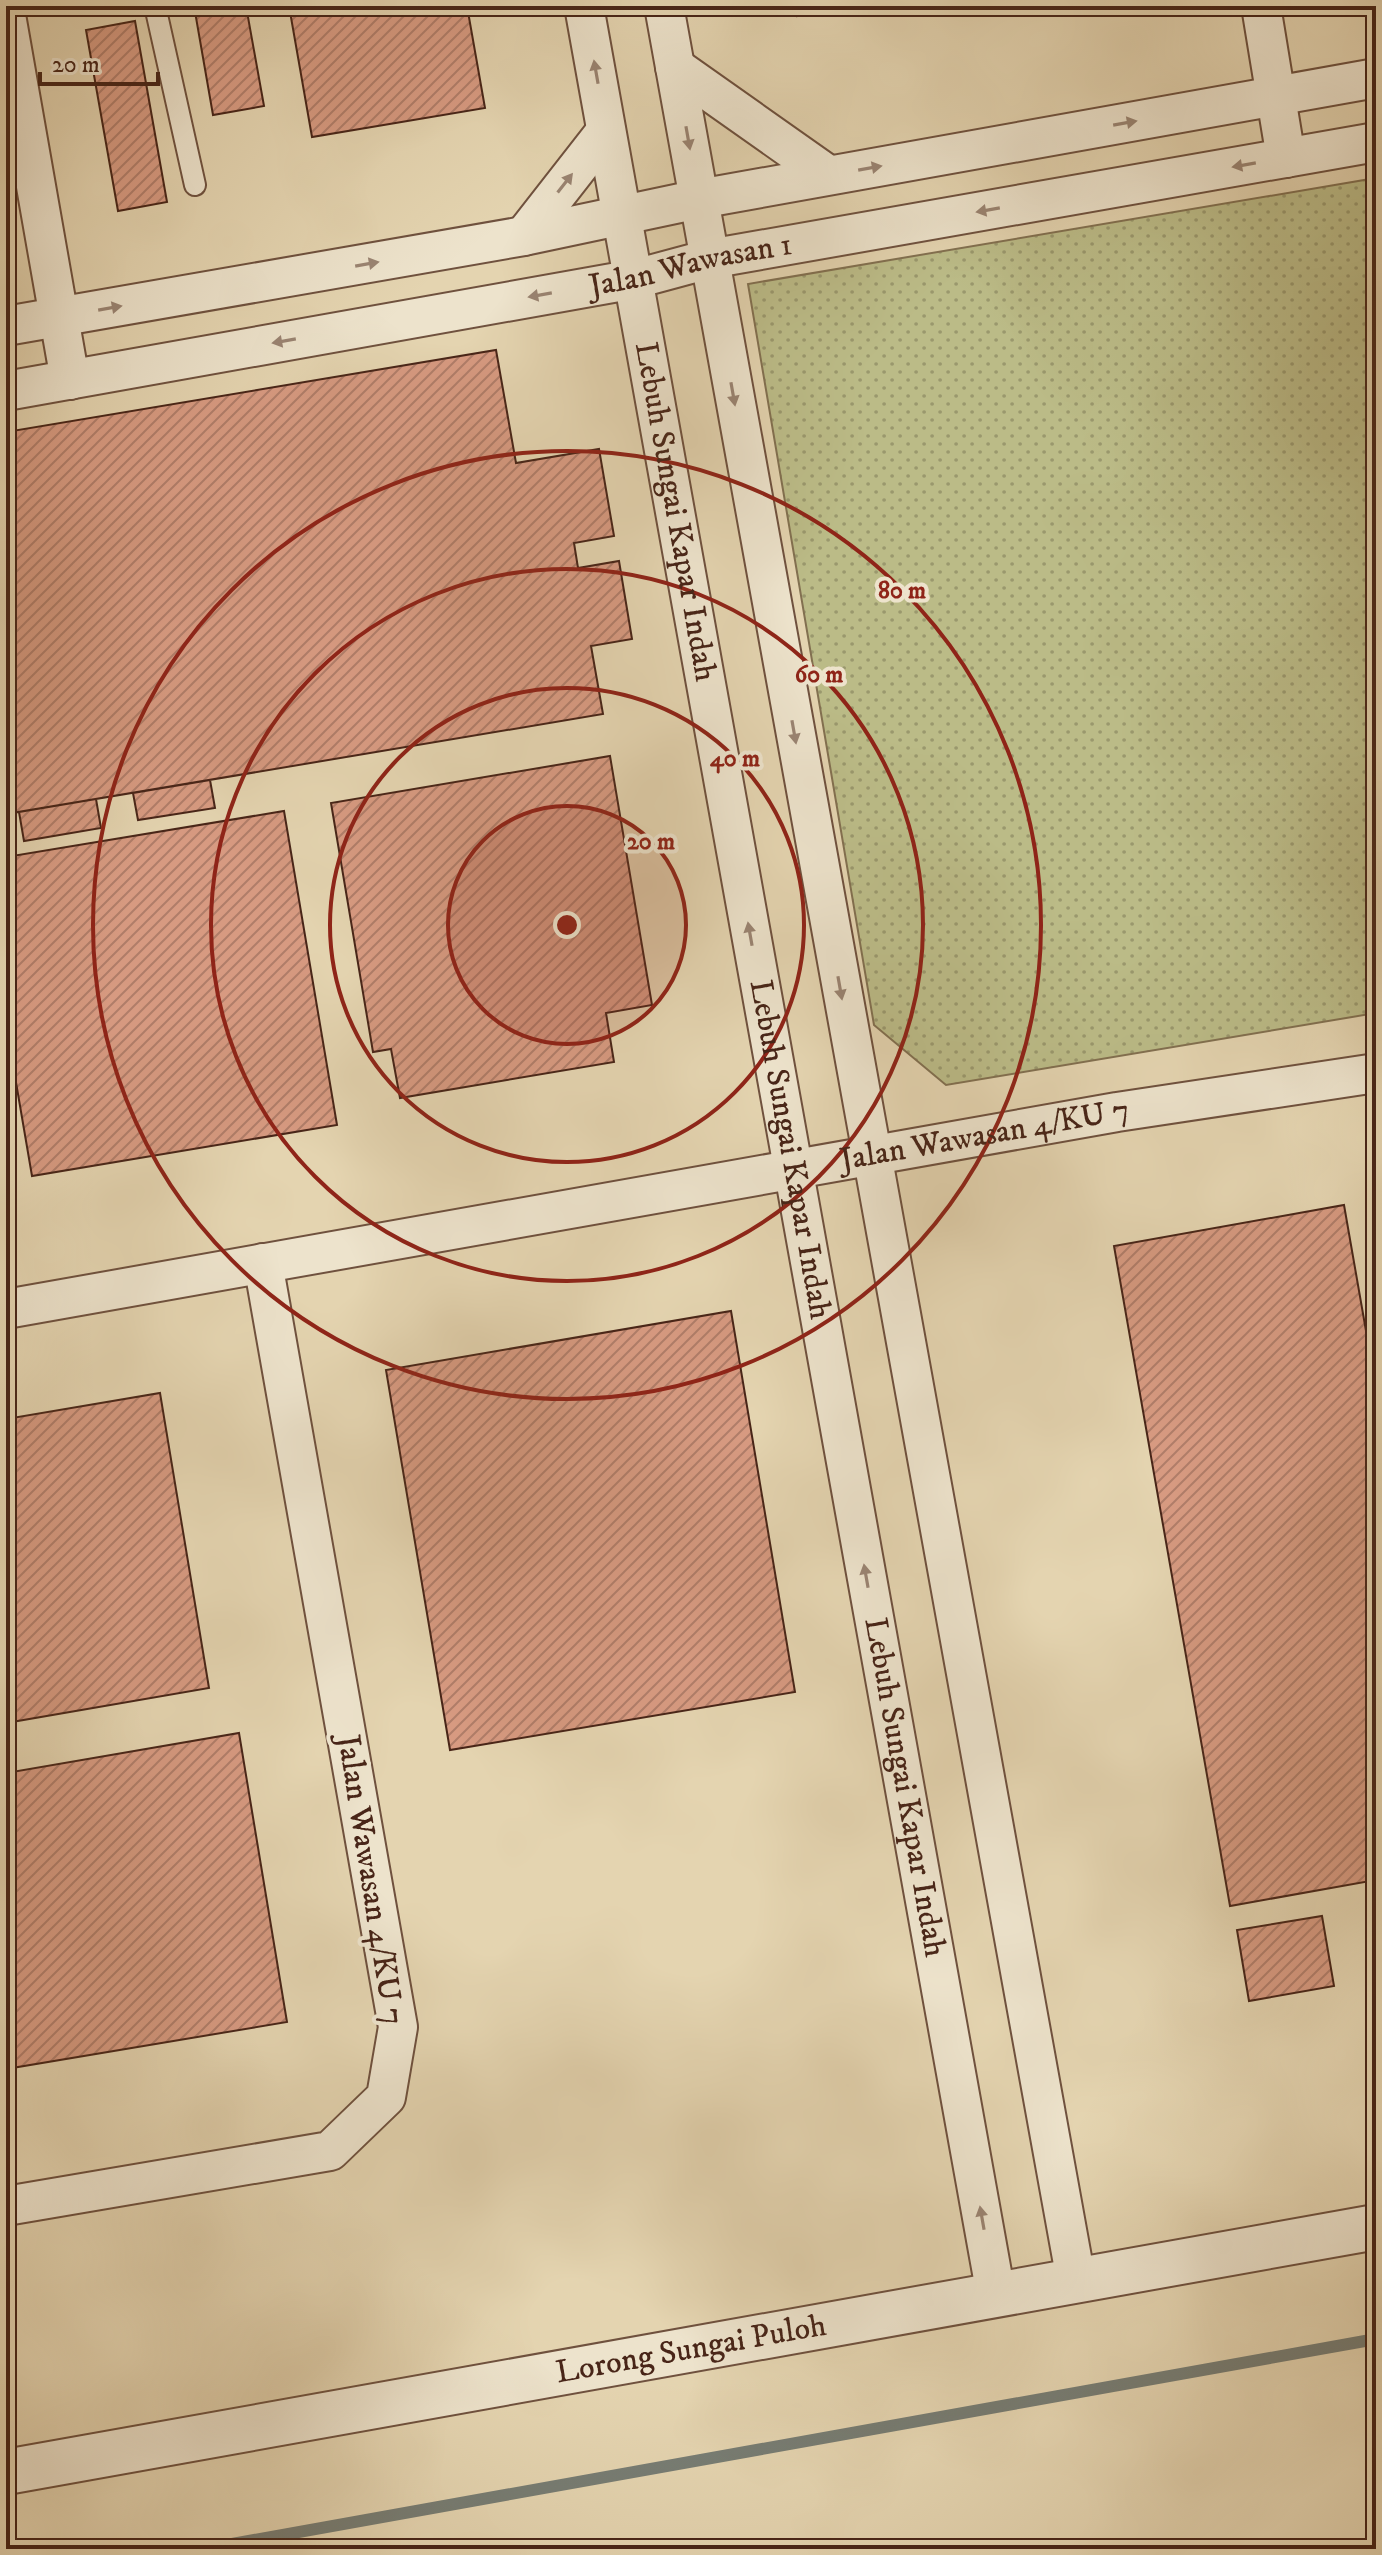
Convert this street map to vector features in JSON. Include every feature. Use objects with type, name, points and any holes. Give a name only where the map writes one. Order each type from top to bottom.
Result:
[{"type":"street","name":"Lebuh Sungai Kapar Indah","points":[[584,6],[996,2295]]},
{"type":"street","points":[[664,6],[1076,2280]]},
{"type":"street","points":[[1261,6],[1286,158]]},
{"type":"street","points":[[6,15],[70,380]]},
{"type":"street","points":[[675,67],[828,175]]},
{"type":"street","name":"Jalan Wawasan 1","points":[[6,326],[524,236],[828,175],[1376,78]]},
{"type":"street","points":[[524,236],[606,131]]},
{"type":"street","name":"Jalan Wawasan 1","points":[[6,391],[635,279],[709,259],[1376,142]]},
{"type":"street","name":"Jalan Wawasan 4/KU 7","points":[[6,1309],[1117,1112],[1376,1073]]},
{"type":"street","name":"Jalan Wawasan 4/KU 7","points":[[6,2206],[330,2151],[386,2097],[398,2027],[263,1263]]},
{"type":"street","name":"Lorong Sungai Puloh","points":[[6,2472],[1376,2227]]},
{"type":"lane","points":[[155,6],[195,185]]},
{"type":"green space","points":[[1376,178],[1376,1013],[946,1085],[874,1025],[748,284]]},
{"type":"building","points":[[194,6],[246,6],[264,106],[213,115]]},
{"type":"building","points":[[289,6],[467,6],[485,108],[312,137]]},
{"type":"building","points":[[795,6],[859,6],[797,16]]},
{"type":"building","points":[[135,21],[167,202],[118,211],[86,30]]},
{"type":"building","points":[[496,350],[516,463],[599,449],[614,536],[574,543],[578,568],[619,561],[632,639],[591,646],[603,714],[6,814],[6,432]]},
{"type":"building","points":[[610,756],[652,1005],[606,1013],[614,1062],[400,1098],[391,1049],[373,1052],[331,803]]},
{"type":"building","points":[[210,780],[215,808],[138,820],[133,793]]},
{"type":"building","points":[[96,799],[101,828],[24,841],[19,812]]},
{"type":"building","points":[[284,811],[337,1125],[32,1176],[6,1024],[6,857]]},
{"type":"building","points":[[1344,1205],[1376,1388],[1376,1880],[1230,1906],[1114,1246]]},
{"type":"building","points":[[731,1311],[795,1692],[450,1750],[386,1370]]},
{"type":"building","points":[[160,1393],[209,1688],[6,1723],[6,1419]]},
{"type":"building","points":[[239,1733],[287,2022],[6,2069],[6,1773]]},
{"type":"building","points":[[1322,1916],[1334,1986],[1249,2001],[1237,1930]]},
{"type":"waterway","points":[[204,2549],[1376,2339]]}]
